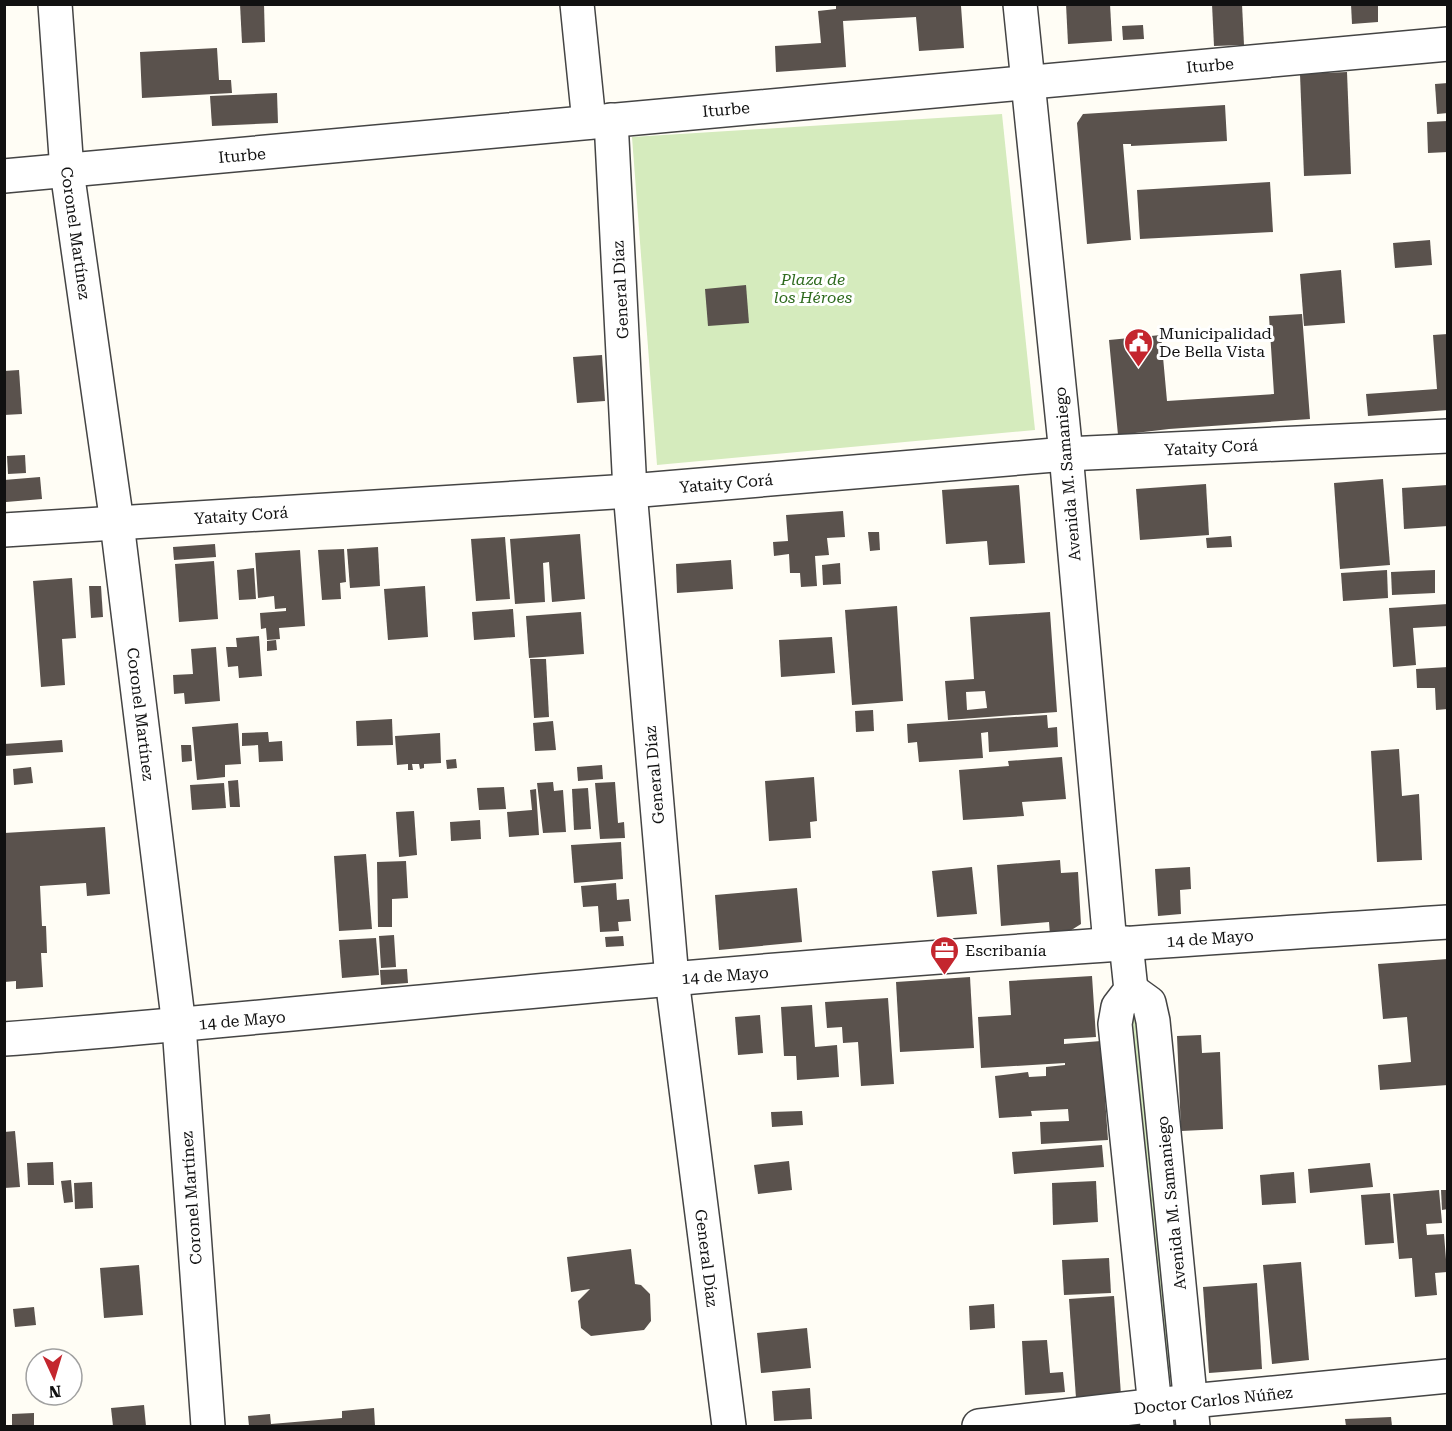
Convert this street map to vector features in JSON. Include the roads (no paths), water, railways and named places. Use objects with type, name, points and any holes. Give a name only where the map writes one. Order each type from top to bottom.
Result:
[{"type":"street","name":"Coronel Martínez","points":[[55,4],[67,171],[117,523],[179,1026],[208,1426]]},
{"type":"street","name":"General Díaz","points":[[577,4],[600,121],[672,979],[729,1426]]},
{"type":"street","name":"Avenida M. Samaniego","points":[[1020,4],[1118,944],[1131,990],[1149,1003],[1153,1021],[1192,1414]]},
{"type":"street","name":"Iturbe","points":[[4,176],[1448,44]]},
{"type":"street","name":"Yataity Corá","points":[[4,530],[630,491],[1066,454],[1448,436]]},
{"type":"street","name":"14 de Mayo","points":[[4,1040],[179,1026],[672,979],[1118,944],[1448,922]]},
{"type":"street","points":[[1131,990],[1118,1007],[1115,1024],[1156,1417]]},
{"type":"street","name":"Doctor Carlos Núñez","points":[[979,1426],[1192,1414],[1448,1376]]},
{"type":"place","name":"Municipalidad De Bella Vista","points":[[1138,368]]},
{"type":"place","name":"Escribanía","points":[[944,976]]},
{"type":"park label","name":"Plaza de los Héroes","points":[[813,288]]}]
